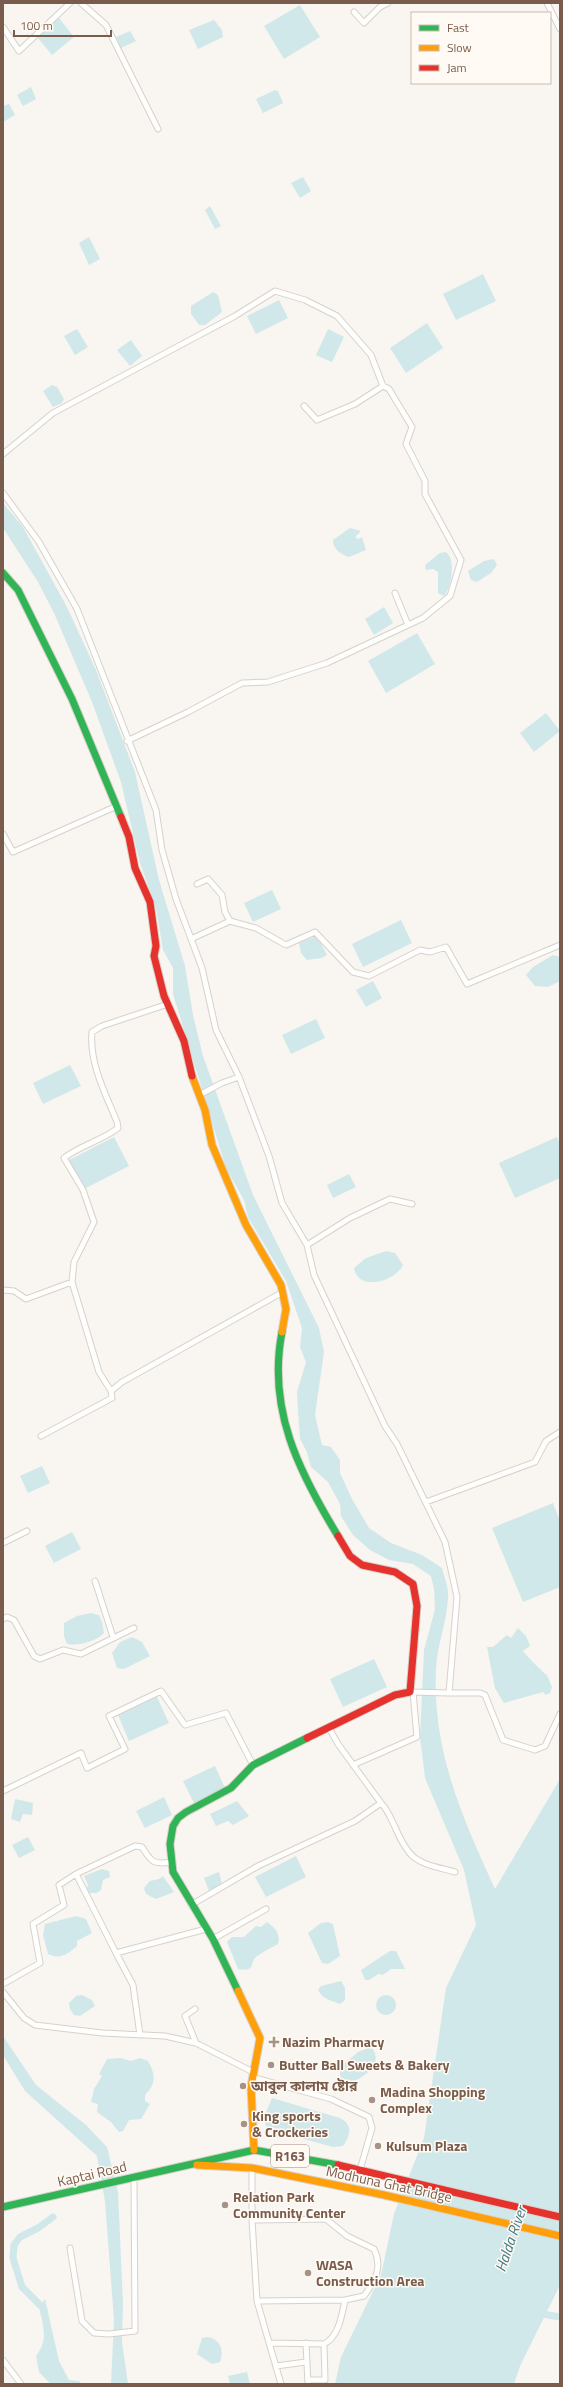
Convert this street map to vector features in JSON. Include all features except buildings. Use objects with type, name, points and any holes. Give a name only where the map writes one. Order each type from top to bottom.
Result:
[{"type":"street","points":[[3,27],[19,51],[70,3]]},
{"type":"street","points":[[81,3],[106,25],[158,129]]},
{"type":"street","points":[[354,12],[364,23],[380,7],[388,3]]},
{"type":"street","points":[[547,3],[560,29]]},
{"type":"street","points":[[3,454],[54,413],[235,316],[275,291],[305,300],[337,316],[371,355],[383,386],[389,389],[412,427],[406,444],[425,481],[424,494],[461,560],[450,596],[423,618],[327,664],[268,682],[242,683],[188,712],[127,741]]},
{"type":"street","points":[[304,406],[317,420],[355,404],[383,386]]},
{"type":"street","points":[[3,493],[39,542],[77,609],[127,741],[156,810],[162,850],[176,898],[202,968],[216,1030],[239,1078],[269,1156],[282,1203],[307,1245],[314,1275],[330,1311],[385,1426],[397,1444],[445,1542],[457,1597],[449,1693]]},
{"type":"street","points":[[3,573],[18,590],[72,698],[117,806],[129,837],[135,868],[150,902],[156,946],[154,956],[159,970],[164,996],[184,1041],[194,1084],[200,1095],[205,1110],[212,1145],[220,1158],[246,1225],[274,1272],[283,1292],[286,1310],[279,1346],[279,1400],[286,1433],[311,1492],[350,1556],[362,1566],[395,1572],[413,1584],[417,1606],[414,1692],[417,1737],[353,1765]]},
{"type":"street","points":[[395,594],[408,625]]},
{"type":"street","points":[[3,834],[13,852],[117,806]]},
{"type":"street","points":[[197,884],[208,879],[222,895],[225,912],[230,921]]},
{"type":"street","points":[[191,939],[230,921],[256,928],[286,945],[315,932],[353,972],[369,976],[420,950],[430,952],[446,947],[467,984],[560,945]]},
{"type":"street","points":[[41,1436],[112,1398],[111,1391],[99,1372],[72,1282],[74,1262],[94,1222],[82,1190],[64,1158],[74,1151],[103,1139],[118,1128],[118,1122],[99,1076],[92,1032],[102,1026],[168,1004]]},
{"type":"street","points":[[200,1095],[217,1086],[239,1078]]},
{"type":"street","points":[[307,1245],[350,1218],[390,1199],[412,1204]]},
{"type":"street","points":[[3,1290],[14,1291],[26,1299],[72,1282]]},
{"type":"street","points":[[111,1391],[122,1382],[283,1292]]},
{"type":"street","points":[[426,1502],[529,1465],[539,1458],[546,1441],[560,1432]]},
{"type":"street","points":[[3,1543],[27,1532]]},
{"type":"street","points":[[96,1581],[113,1637]]},
{"type":"street","points":[[3,1619],[7,1617],[14,1620],[34,1656],[40,1659],[63,1650],[81,1654],[134,1628]]},
{"type":"street","points":[[3,1791],[80,1754],[87,1768],[125,1749],[109,1716],[161,1691],[185,1725],[226,1713],[253,1765]]},
{"type":"street","points":[[254,2150],[249,2113],[253,2074],[261,2048],[260,2038],[213,1940],[177,1882],[171,1862],[170,1844],[173,1826],[178,1818],[231,1788],[253,1765],[395,1695],[414,1692],[480,1692],[484,1695],[503,1740],[535,1750],[545,1746],[560,1714]]},
{"type":"street","points":[[329,1728],[353,1765],[389,1813],[404,1849],[412,1857],[424,1864],[455,1872]]},
{"type":"street","points":[[191,1905],[258,1866],[355,1821],[381,1803]]},
{"type":"street","points":[[3,1984],[40,1963],[33,1924],[64,1904],[58,1885],[76,1874],[135,1846],[142,1848],[150,1861],[157,1864],[171,1862]]},
{"type":"street","points":[[76,1874],[133,1985],[140,2035]]},
{"type":"street","points":[[213,1940],[266,1909]]},
{"type":"street","points":[[116,1953],[206,1929]]},
{"type":"street","points":[[3,1992],[24,2018],[36,2025],[165,2036],[196,2043],[253,2074],[331,2099],[369,2118],[372,2128],[360,2170]]},
{"type":"street","points":[[195,2009],[185,2016],[196,2043]]},
{"type":"street","name":"R163","points":[[186,2165],[254,2150],[360,2170]]},
{"type":"street","name":"Modhuna Ghat Bridge","points":[[186,2165],[252,2168],[384,2195],[560,2236]]},
{"type":"street","name":"Kaptai Road","points":[[3,2207],[186,2165]]},
{"type":"street","points":[[252,2168],[252,2220],[257,2301],[281,2384]]},
{"type":"street","name":"Modhuna Ghat Bridge","points":[[360,2170],[560,2217]]},
{"type":"street","points":[[70,2248],[82,2321],[94,2333],[109,2334],[135,2331],[134,2177]]},
{"type":"street","points":[[252,2220],[326,2219],[347,2236],[374,2249],[379,2268],[373,2284],[364,2296],[345,2300],[257,2301]]},
{"type":"street","points":[[270,2343],[324,2344],[330,2341],[341,2320],[345,2300]]},
{"type":"street","points":[[306,2343],[308,2382],[325,2380],[324,2344]]},
{"type":"street","points":[[3,2360],[21,2384]]},
{"type":"street","points":[[276,2366],[306,2362]]},
{"type":"water","points":[[300,5],[320,37],[284,59],[264,26]]},
{"type":"water","points":[[59,18],[74,37],[52,55],[37,37]]},
{"type":"water","points":[[214,20],[222,30],[223,37],[198,49],[189,30]]},
{"type":"water","points":[[130,31],[136,41],[121,48],[116,37]]},
{"type":"water","points":[[31,87],[36,99],[23,106],[17,95]]},
{"type":"water","points":[[275,90],[278,91],[283,103],[263,113],[256,99]]},
{"type":"water","points":[[9,104],[15,115],[3,122],[3,106]]},
{"type":"water","points":[[303,177],[311,191],[300,198],[291,183]]},
{"type":"water","points":[[210,206],[221,226],[215,229],[205,210]]},
{"type":"water","points":[[89,237],[100,259],[89,265],[79,243]]},
{"type":"water","points":[[483,274],[496,301],[456,320],[443,294]]},
{"type":"water","points":[[213,292],[218,295],[222,312],[205,325],[199,325],[191,314],[191,306]]},
{"type":"water","points":[[279,300],[288,318],[256,334],[247,316]]},
{"type":"water","points":[[427,323],[443,348],[406,373],[390,348]]},
{"type":"water","points":[[77,329],[88,347],[75,355],[64,336]]},
{"type":"water","points":[[328,329],[344,337],[332,362],[316,355]]},
{"type":"water","points":[[131,340],[142,356],[130,366],[117,350]]},
{"type":"water","points":[[52,385],[57,387],[64,399],[62,403],[53,407],[43,391]]},
{"type":"water","name":"Halda River","points":[[3,503],[23,527],[67,607],[96,670],[135,772],[159,880],[185,966],[193,1015],[203,1056],[253,1195],[319,1328],[324,1352],[315,1415],[322,1445],[331,1447],[340,1460],[340,1473],[352,1499],[369,1528],[391,1543],[422,1555],[442,1568],[448,1594],[446,1615],[438,1651],[436,1669],[436,1699],[439,1727],[444,1755],[461,1809],[471,1836],[495,1889],[560,1779],[560,2285],[520,2366],[514,2384],[335,2384],[341,2357],[381,2275],[394,2214],[424,2138],[446,1988],[476,1925],[464,1870],[425,1778],[420,1737],[424,1650],[435,1609],[434,1589],[431,1576],[413,1564],[389,1560],[370,1550],[353,1535],[341,1516],[340,1504],[328,1482],[311,1467],[307,1452],[300,1439],[299,1425],[297,1392],[306,1362],[300,1347],[302,1328],[286,1281],[248,1217],[244,1200],[226,1168],[173,994],[173,968],[163,950],[156,908],[140,863],[121,782],[92,702],[54,613],[38,582],[3,528]]},
{"type":"water","points":[[350,528],[361,531],[355,537],[358,539],[362,537],[366,550],[349,557],[338,551],[334,546],[333,540]]},
{"type":"water","points":[[446,552],[451,561],[452,573],[447,592],[444,596],[438,593],[438,572],[433,569],[426,570],[425,565],[440,553]]},
{"type":"water","points":[[494,559],[497,565],[491,573],[477,582],[471,580],[468,571],[484,561]]},
{"type":"water","points":[[384,607],[393,623],[374,635],[365,619]]},
{"type":"water","points":[[417,633],[435,664],[386,693],[368,661]]},
{"type":"water","points":[[546,713],[560,731],[534,752],[520,733]]},
{"type":"water","points":[[272,890],[281,909],[253,922],[244,903]]},
{"type":"water","points":[[401,920],[412,943],[363,967],[352,944]]},
{"type":"water","points":[[314,937],[318,938],[327,955],[321,958],[307,960],[301,953],[299,943]]},
{"type":"water","points":[[553,955],[560,957],[560,981],[548,987],[535,986],[526,975],[533,967]]},
{"type":"water","points":[[373,981],[382,998],[366,1007],[356,990]]},
{"type":"water","points":[[316,1019],[325,1038],[291,1054],[282,1035]]},
{"type":"water","points":[[70,1065],[81,1086],[43,1104],[33,1083]]},
{"type":"water","points":[[114,1137],[129,1166],[84,1189],[69,1160]]},
{"type":"water","points":[[557,1137],[560,1144],[560,1178],[515,1198],[499,1163]]},
{"type":"water","points":[[349,1174],[356,1187],[333,1198],[327,1185]]},
{"type":"water","points":[[386,1251],[395,1253],[403,1265],[393,1276],[377,1282],[369,1282],[362,1280],[357,1275],[354,1268],[366,1258]]},
{"type":"water","points":[[42,1466],[50,1483],[28,1493],[20,1476]]},
{"type":"water","points":[[553,1503],[560,1521],[560,1587],[523,1602],[492,1528]]},
{"type":"water","points":[[72,1532],[81,1549],[54,1563],[45,1546]]},
{"type":"water","points":[[91,1613],[99,1615],[104,1633],[87,1643],[67,1644],[64,1636],[64,1623],[77,1616]]},
{"type":"water","points":[[518,1628],[526,1636],[530,1646],[523,1651],[547,1675],[552,1687],[550,1693],[546,1695],[543,1692],[504,1703],[495,1688],[487,1647],[493,1647],[507,1635],[511,1638]]},
{"type":"water","points":[[132,1637],[142,1642],[150,1656],[124,1669],[117,1668],[112,1653],[120,1642]]},
{"type":"water","points":[[374,1659],[387,1687],[343,1707],[330,1679]]},
{"type":"water","points":[[157,1697],[169,1723],[129,1741],[118,1715]]},
{"type":"water","points":[[215,1766],[225,1788],[194,1803],[183,1781]]},
{"type":"water","points":[[164,1797],[172,1815],[145,1828],[136,1811]]},
{"type":"water","points":[[15,1799],[33,1803],[32,1815],[23,1814],[20,1822],[11,1819]]},
{"type":"water","points":[[237,1801],[249,1816],[233,1825],[228,1821],[216,1826],[210,1814]]},
{"type":"water","points":[[28,1837],[35,1850],[19,1858],[12,1845]]},
{"type":"water","points":[[296,1856],[306,1877],[266,1897],[255,1877]]},
{"type":"water","points":[[102,1869],[109,1871],[110,1877],[103,1880],[101,1890],[97,1893],[88,1893],[86,1891],[88,1885],[84,1876]]},
{"type":"water","points":[[219,1872],[222,1884],[209,1891],[204,1878]]},
{"type":"water","points":[[163,1876],[174,1892],[156,1899],[146,1894],[144,1888],[150,1881],[159,1879]]},
{"type":"water","points":[[76,1916],[86,1919],[92,1933],[77,1941],[77,1946],[67,1954],[52,1956],[48,1954],[43,1935],[45,1924]]},
{"type":"water","points":[[267,1922],[273,1926],[278,1934],[278,1944],[256,1957],[250,1968],[244,1970],[238,1969],[227,1942],[232,1937],[244,1937],[256,1926],[261,1927]]},
{"type":"water","points":[[328,1922],[333,1924],[340,1956],[328,1964],[322,1963],[308,1933],[321,1923]]},
{"type":"water","points":[[390,1951],[396,1951],[405,1969],[391,1969],[383,1975],[378,1974],[369,1980],[365,1980],[361,1970]]},
{"type":"water","points":[[341,1981],[345,1988],[345,2000],[340,2004],[325,1998],[318,1990],[321,1986]]},
{"type":"water","points":[[82,1995],[92,2000],[95,2006],[80,2016],[74,2015],[70,2009],[69,2003],[76,1996]]},
{"type":"water","points":[[382,1995],[390,1995],[396,2001],[396,2009],[390,2015],[382,2015],[376,2009],[376,2001]]},
{"type":"water","points":[[3,2036],[36,2085],[86,2125],[107,2147],[118,2192],[123,2303],[122,2342],[128,2384],[111,2384],[114,2320],[105,2201],[97,2156],[25,2091],[3,2055]]},
{"type":"water","points":[[368,2048],[373,2049],[375,2055],[373,2066],[365,2075],[349,2084],[340,2076],[340,2067],[358,2052]]},
{"type":"water","points":[[120,2058],[131,2061],[140,2058],[148,2061],[154,2079],[149,2091],[145,2095],[145,2101],[150,2104],[141,2119],[129,2120],[123,2131],[119,2132],[111,2122],[97,2112],[98,2104],[91,2102],[94,2089],[102,2076],[99,2074],[107,2059]]},
{"type":"water","points":[[272,2098],[340,2118],[349,2127],[349,2134],[346,2142],[343,2146],[333,2147],[289,2135],[278,2135],[270,2131],[265,2124],[264,2117]]},
{"type":"water","points":[[45,2299],[59,2361],[69,2380],[79,2381],[81,2384],[51,2384],[39,2372],[36,2356],[43,2344],[44,2332],[39,2307]]},
{"type":"water","points":[[208,2337],[219,2343],[222,2353],[220,2362],[212,2364],[197,2354],[202,2338]]},
{"type":"water","points":[[247,2372],[250,2384],[230,2384],[228,2376]]},
{"type":"waterway","points":[[44,2313],[44,2309],[22,2287],[13,2258],[14,2245],[20,2237],[38,2228],[53,2217]]},
{"type":"waterway","points":[[536,2313],[560,2317]]},
{"type":"traffic: fast","points":[[3,573],[18,590],[72,699],[121,817]]},
{"type":"traffic: fast","points":[[282,1332],[278,1360],[279,1387],[283,1414],[299,1464],[338,1536]]},
{"type":"traffic: fast","points":[[238,1991],[213,1939],[173,1872],[170,1844],[173,1826],[178,1818],[186,1812],[231,1788],[253,1765],[307,1738]]},
{"type":"traffic: fast","points":[[3,2207],[254,2150],[338,2165]]},
{"type":"traffic: slow","points":[[192,1076],[205,1110],[212,1145],[246,1225],[281,1285],[286,1309],[282,1332]]},
{"type":"traffic: slow","points":[[238,1991],[260,2038],[251,2087],[254,2150]]},
{"type":"traffic: slow","points":[[197,2165],[252,2168],[384,2195],[560,2236]]},
{"type":"traffic: jam","points":[[121,817],[129,837],[135,868],[150,902],[156,946],[154,956],[164,996],[184,1041],[192,1076]]},
{"type":"traffic: jam","points":[[307,1738],[395,1695],[410,1692],[417,1606],[413,1584],[395,1572],[362,1565],[350,1556],[338,1536]]},
{"type":"traffic: jam","points":[[338,2165],[560,2217]]},
{"type":"place","name":"Nazim Pharmacy","points":[[274,2042]]},
{"type":"place","name":"Butter Ball Sweets & Bakery","points":[[271,2065]]},
{"type":"place","name":"আবুল কালাম ষ্টোর","points":[[243,2086]]},
{"type":"place","name":"Madina Shopping Complex","points":[[372,2100]]},
{"type":"place","name":"King sports & Crockeries","points":[[244,2124]]},
{"type":"place","name":"Kulsum Plaza","points":[[378,2146]]},
{"type":"place","name":"Relation Park Community Center","points":[[225,2205]]},
{"type":"place","name":"WASA Construction Area","points":[[308,2273]]}]
